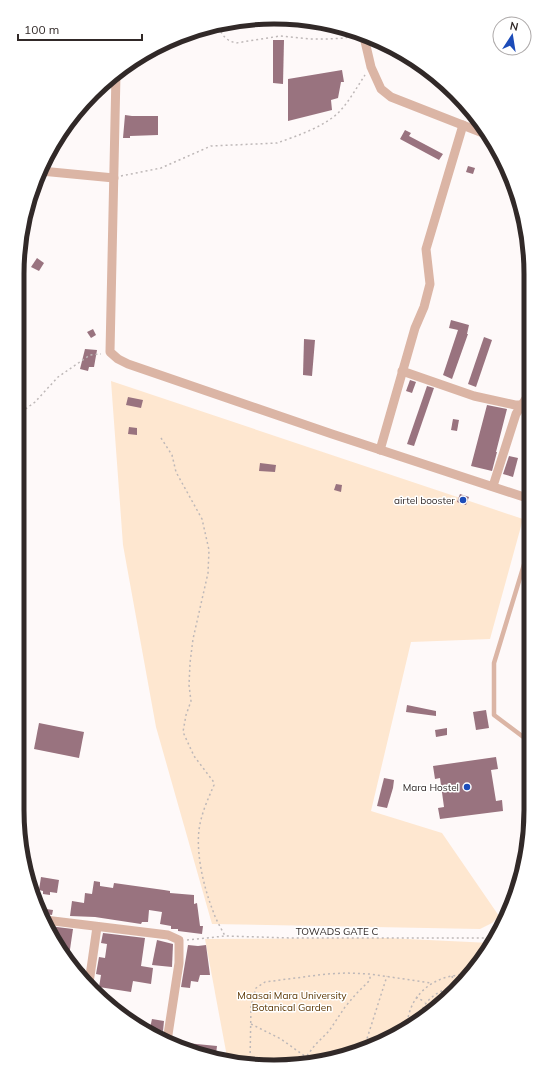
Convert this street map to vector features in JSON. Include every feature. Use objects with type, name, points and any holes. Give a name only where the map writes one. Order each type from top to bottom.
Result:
[{"type":"street","points":[[365,41],[371,67],[381,89],[391,97],[479,132]]},
{"type":"street","points":[[116,81],[110,352],[118,360],[128,364],[380,450],[524,497]]},
{"type":"street","points":[[380,450],[402,371],[415,328],[424,307],[430,284],[426,249],[463,125]]},
{"type":"street","points":[[46,171],[114,178]]},
{"type":"street","points":[[402,371],[474,396],[514,405],[521,404]]},
{"type":"street","points":[[493,486],[516,414],[524,400]]},
{"type":"street","points":[[50,921],[168,936],[179,940],[179,963],[168,1036]]},
{"type":"street","points":[[90,979],[97,927]]},
{"type":"lane","points":[[524,564],[494,663],[494,715],[524,738]]},
{"type":"path","points":[[221,30],[226,39],[236,43],[280,36],[327,39],[344,38],[350,36]]},
{"type":"path","points":[[114,178],[161,168],[211,146],[277,143],[321,125],[340,111],[371,67]]},
{"type":"path","points":[[24,411],[35,402],[58,376],[75,364],[92,354],[98,355],[110,352]]},
{"type":"path","points":[[161,438],[172,456],[176,472],[202,519],[209,550],[208,573],[193,639],[190,662],[189,685],[191,701],[186,715],[183,732],[194,756],[213,781],[214,785],[199,829],[199,853],[213,913],[225,936]]},
{"type":"path","name":"TOWADS GATE C","points":[[179,940],[225,936],[291,938],[489,938]]},
{"type":"path","points":[[250,1059],[251,1006],[256,988],[265,982],[326,974],[370,974],[431,984]]},
{"type":"path","points":[[251,1024],[281,1039],[306,1057],[315,1045],[329,1031],[345,1007],[370,980],[370,974]]},
{"type":"path","points":[[408,1021],[410,1009],[416,997],[431,984],[452,976],[462,975]]},
{"type":"path","points":[[366,1043],[387,976]]},
{"type":"path","points":[[452,976],[454,983]]},
{"type":"path","points":[[421,1012],[426,1003],[439,992],[450,988]]},
{"type":"path","points":[[439,992],[441,996]]},
{"type":"path","points":[[416,997],[426,1003]]},
{"type":"green space","points":[[111,381],[523,519],[490,639],[411,642],[371,811],[442,833],[499,916],[492,923],[480,929],[212,924],[156,727],[123,545]]},
{"type":"green space","name":"Maasai Mara University Botanical Garden","points":[[386,938],[486,943],[451,987],[413,1018],[399,1027],[370,1041],[339,1051],[307,1058],[274,1060],[241,1058],[227,1055],[205,939]]},
{"type":"building","points":[[273,40],[284,40],[283,84],[273,83]]},
{"type":"building","points":[[342,70],[344,82],[341,82],[338,98],[331,100],[332,110],[288,121],[288,79]]},
{"type":"building","points":[[125,115],[158,116],[158,135],[130,136],[130,138],[123,138]]},
{"type":"building","points":[[405,130],[411,133],[409,136],[443,154],[439,160],[400,139]]},
{"type":"building","points":[[468,166],[475,168],[473,174],[466,172]]},
{"type":"building","points":[[37,258],[44,263],[39,271],[31,267]]},
{"type":"building","points":[[451,320],[469,325],[468,334],[452,379],[443,375],[458,330],[449,328]]},
{"type":"building","points":[[93,329],[96,335],[91,338],[87,332]]},
{"type":"building","points":[[484,337],[492,340],[476,387],[468,384]]},
{"type":"building","points":[[304,339],[315,340],[312,376],[303,375]]},
{"type":"building","points":[[85,349],[97,350],[94,367],[89,367],[88,371],[80,369]]},
{"type":"building","points":[[410,380],[416,382],[412,393],[406,391]]},
{"type":"building","points":[[427,386],[434,388],[414,446],[407,444]]},
{"type":"building","points":[[128,397],[143,400],[141,408],[126,405]]},
{"type":"building","points":[[487,405],[507,409],[492,471],[471,466]]},
{"type":"building","points":[[453,419],[459,420],[457,431],[451,430]]},
{"type":"building","points":[[129,427],[137,428],[137,435],[128,434]]},
{"type":"building","points":[[509,456],[518,458],[513,477],[503,474]]},
{"type":"building","points":[[260,463],[276,465],[275,472],[259,471]]},
{"type":"building","points":[[336,484],[342,485],[341,492],[334,490]]},
{"type":"building","name":"airtel booster","points":[[460,494],[469,497],[466,505],[457,502]]},
{"type":"building","points":[[407,705],[436,711],[436,716],[406,712]]},
{"type":"building","points":[[486,710],[489,728],[476,730],[473,712]]},
{"type":"building","points":[[39,723],[84,732],[79,758],[34,749]]},
{"type":"building","points":[[447,728],[447,735],[436,737],[435,730]]},
{"type":"building","name":"Mara Hostel","points":[[496,757],[498,769],[491,770],[496,801],[502,800],[503,811],[440,819],[438,808],[444,807],[440,778],[435,779],[433,766]]},
{"type":"building","points":[[384,778],[394,780],[387,808],[377,806]]},
{"type":"building","points":[[41,877],[59,880],[57,893],[50,892],[50,895],[43,894],[43,891],[39,890]]},
{"type":"building","points":[[94,881],[100,882],[100,886],[113,888],[114,883],[170,891],[170,893],[194,895],[194,904],[197,903],[200,926],[203,926],[202,934],[171,929],[171,926],[160,924],[162,912],[149,910],[148,922],[142,922],[141,924],[95,917],[70,916],[72,901],[84,903],[85,893],[92,894]]},
{"type":"building","points":[[46,909],[53,910],[52,915],[47,914]]},
{"type":"building","points":[[53,926],[73,929],[69,953]]},
{"type":"building","points":[[103,933],[145,938],[141,966],[153,968],[151,984],[133,981],[131,992],[99,987],[101,975],[96,974],[99,957],[105,958],[107,944],[101,943]]},
{"type":"building","points":[[157,940],[173,944],[172,967],[152,965]]},
{"type":"building","points":[[188,945],[206,945],[210,975],[200,975],[198,982],[191,981],[190,988],[181,987]]},
{"type":"building","points":[[152,1019],[164,1021],[163,1031],[150,1028]]},
{"type":"building","points":[[182,1043],[217,1046],[216,1053]]},
{"type":"place","name":"airtel booster","points":[[463,500]]},
{"type":"place","name":"Mara Hostel","points":[[467,787]]}]
